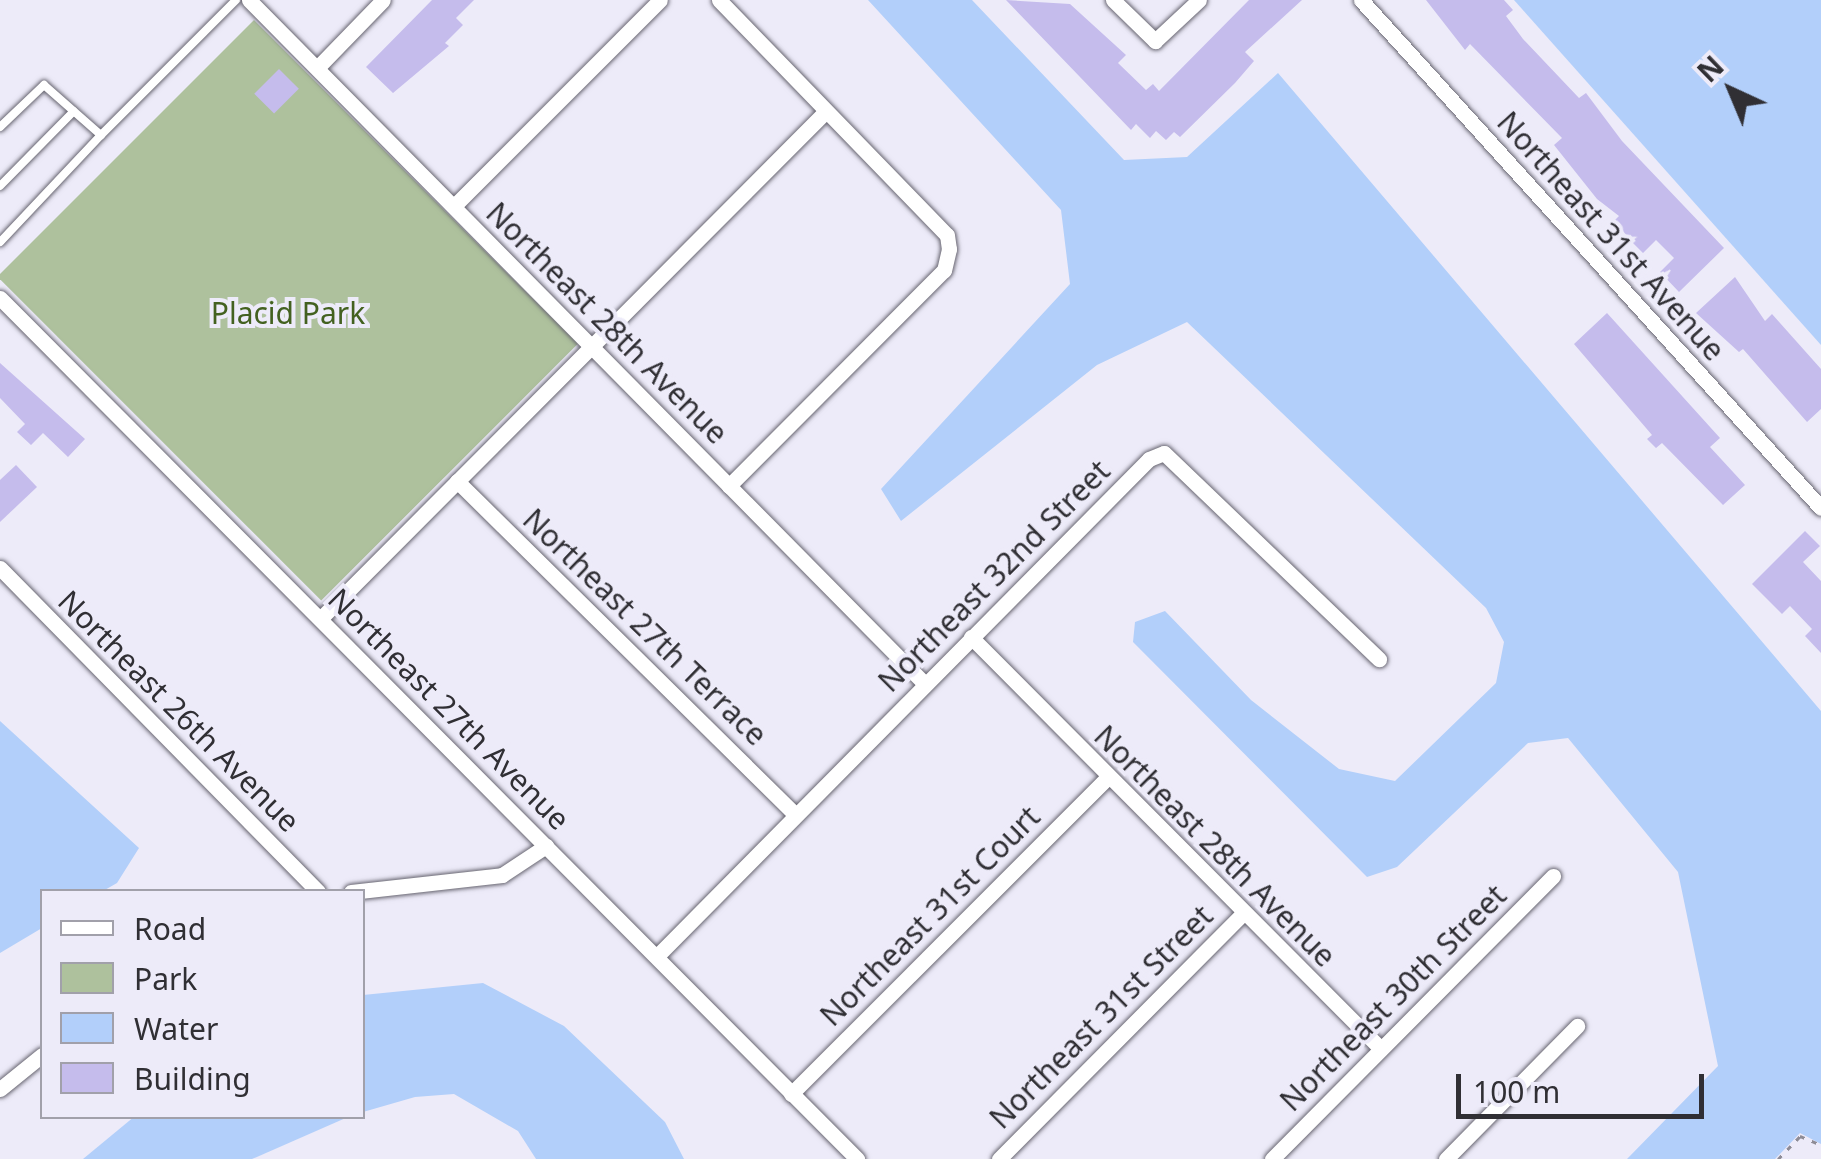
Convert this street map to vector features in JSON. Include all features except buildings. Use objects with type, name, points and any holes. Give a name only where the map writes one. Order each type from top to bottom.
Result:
[{"type":"street","name":"Northeast 28th Avenue","points":[[249,0],[925,684]]},
{"type":"street","points":[[318,67],[383,0]]},
{"type":"street","points":[[454,206],[660,0]]},
{"type":"street","points":[[719,0],[824,113],[947,235],[949,250],[944,270],[729,486]]},
{"type":"street","points":[[1113,0],[1155,42],[1199,0]]},
{"type":"street","name":"Northeast 31st Avenue","points":[[1361,0],[1821,508]]},
{"type":"street","points":[[321,618],[824,113]]},
{"type":"street","name":"Northeast 27th Avenue","points":[[0,298],[858,1159]]},
{"type":"street","name":"Northeast 32nd Street","points":[[657,956],[794,812],[1149,459],[1164,453],[1378,659]]},
{"type":"street","name":"Northeast 27th Terrace","points":[[457,481],[794,812]]},
{"type":"street","name":"Northeast 26th Avenue","points":[[0,568],[315,889]]},
{"type":"street","name":"Northeast 28th Avenue","points":[[971,637],[1242,914],[1381,1049]]},
{"type":"street","name":"Northeast 31st Court","points":[[791,1094],[1107,778]]},
{"type":"street","points":[[365,890],[502,875],[546,846]]},
{"type":"street","name":"Northeast 30th Street","points":[[1272,1159],[1553,876]]},
{"type":"street","name":"Northeast 31st Street","points":[[998,1159],[1242,914]]},
{"type":"street","points":[[1446,1159],[1577,1026]]},
{"type":"street","points":[[0,1088],[40,1057]]},
{"type":"lane","points":[[0,242],[236,0]]},
{"type":"lane","points":[[0,127],[44,85],[101,135]]},
{"type":"lane","points":[[0,186],[74,111]]},
{"type":"path","points":[[1778,1159],[1800,1136],[1821,1145]]},
{"type":"green space","name":"Placid Park","points":[[254,20],[578,344],[321,601],[0,279],[0,274]]},
{"type":"water","points":[[868,0],[972,0],[1124,160],[1187,157],[1278,73],[1821,711],[1821,1144],[1800,1133],[1775,1159],[1627,1159],[1718,1066],[1678,872],[1568,738],[1528,743],[1397,867],[1367,877],[1133,642],[1135,622],[1165,611],[1251,700],[1339,769],[1395,781],[1496,683],[1504,642],[1486,608],[1187,322],[1097,365],[901,521],[881,489],[1070,284],[1061,210]]},
{"type":"water","points":[[1514,0],[1821,0],[1821,345]]},
{"type":"water","points":[[0,721],[139,848],[117,883],[106,889],[40,889],[40,929],[0,953]]},
{"type":"water","points":[[483,983],[564,1026],[665,1122],[684,1159],[536,1159],[518,1131],[454,1094],[415,1097],[365,1111],[365,995]]},
{"type":"water","points":[[131,1119],[343,1119],[252,1159],[83,1159]]}]
